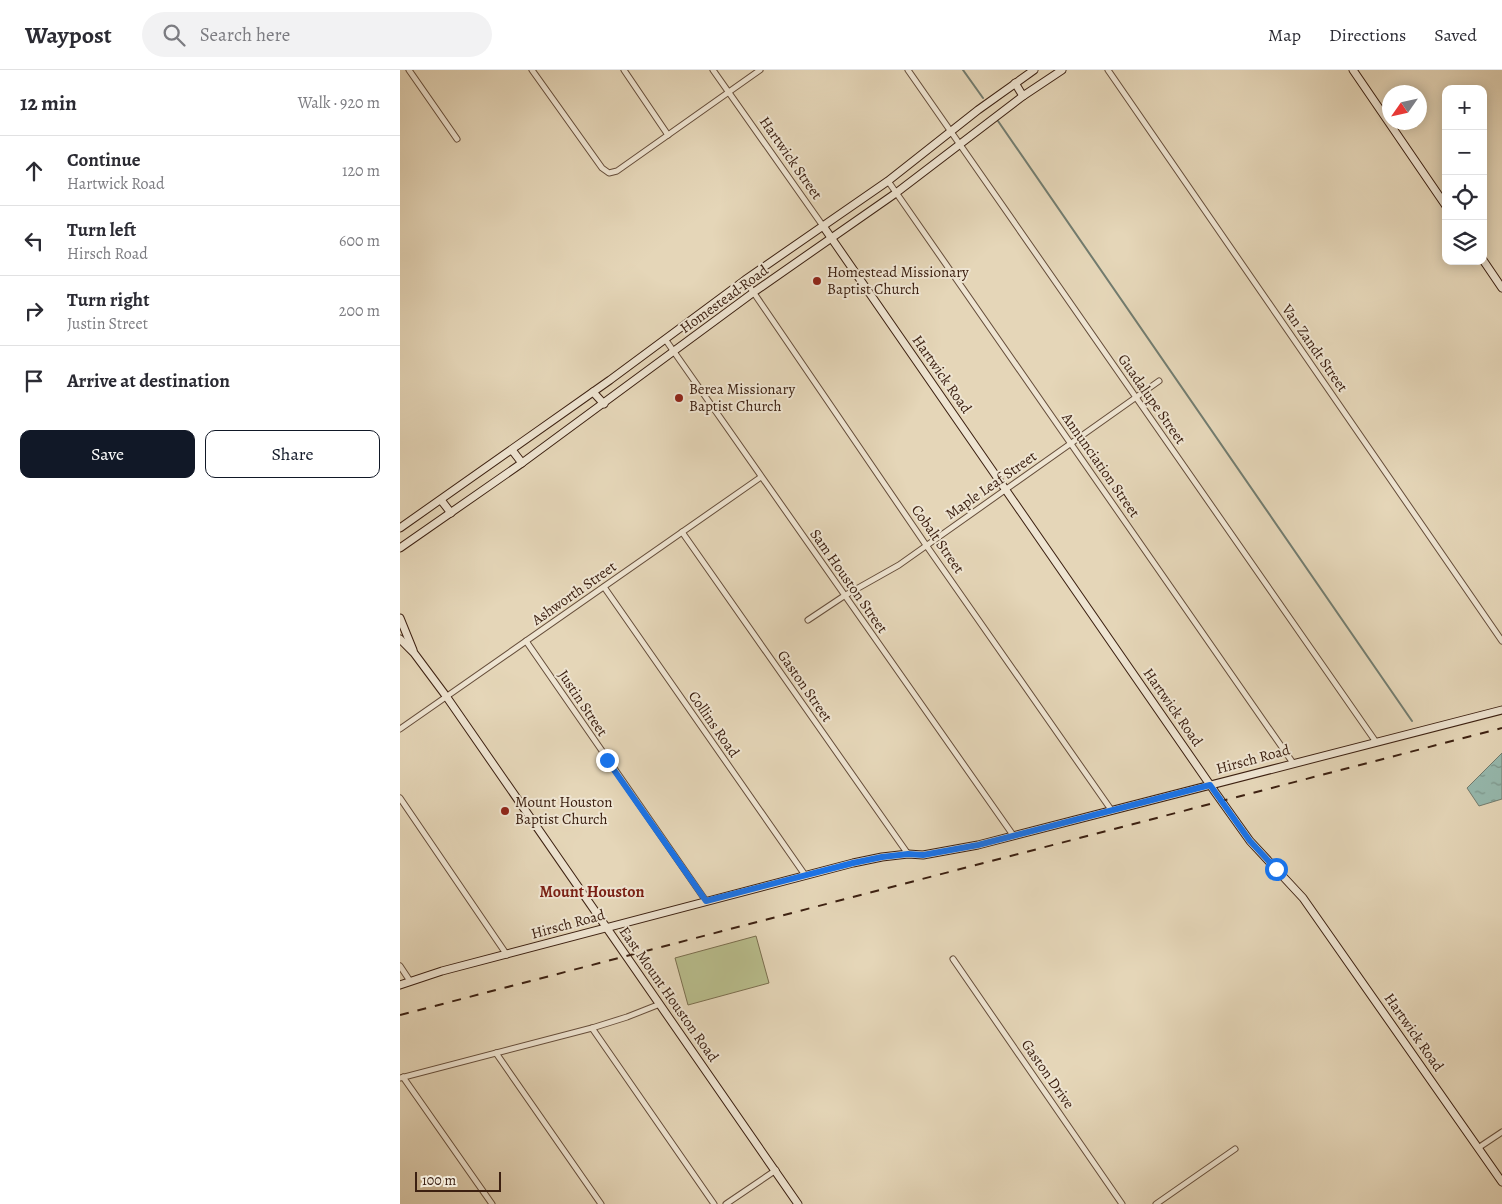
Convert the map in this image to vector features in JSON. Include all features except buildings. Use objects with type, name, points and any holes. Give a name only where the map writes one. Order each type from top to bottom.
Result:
[{"type":"main road","name":"Homestead Road","points":[[400,528],[593,392],[745,280],[888,181],[1034,70]]},
{"type":"main road","name":"Homestead Road","points":[[400,548],[604,404],[754,292],[896,193],[1023,96],[1062,70]]},
{"type":"main road","points":[[1353,70],[1442,200]]},
{"type":"main road","points":[[1015,83],[1023,96]]},
{"type":"main road","name":"Hartwick Street","points":[[823,226],[832,239]]},
{"type":"main road","name":"Hartwick Road","points":[[832,239],[1210,785],[1250,841],[1303,898],[1502,1182]]},
{"type":"main road","points":[[1486,265],[1502,288]]},
{"type":"main road","points":[[593,392],[604,404]]},
{"type":"main road","points":[[512,450],[522,463]]},
{"type":"main road","points":[[441,500],[451,513]]},
{"type":"main road","name":"East Mount Houston Road","points":[[400,618],[414,653]]},
{"type":"main road","name":"East Mount Houston Road","points":[[400,639],[414,653],[446,696],[798,1204]]},
{"type":"main road","name":"Hirsch Road","points":[[400,985],[442,971],[853,863],[908,854],[923,855],[978,845],[1502,710]]},
{"type":"street","points":[[409,70],[457,139]]},
{"type":"street","points":[[532,70],[602,168],[609,173],[617,171],[760,70]]},
{"type":"street","points":[[624,70],[668,135]]},
{"type":"street","points":[[713,70],[728,92]]},
{"type":"street","name":"Guadalupe Street","points":[[908,70],[1376,742]]},
{"type":"street","name":"Van Zandt Street","points":[[1108,70],[1502,641]]},
{"type":"street","name":"Hartwick Street","points":[[728,92],[823,226]]},
{"type":"street","name":"Annunciation Street","points":[[888,181],[1293,763]]},
{"type":"street","name":"Cobalt Street","points":[[745,280],[926,545],[1112,811]]},
{"type":"street","name":"Sam Houston Street","points":[[665,340],[1013,835]]},
{"type":"street","name":"Maple Leaf Street","points":[[808,620],[844,596],[899,565],[1159,382]]},
{"type":"street","name":"Ashworth Street","points":[[400,729],[761,477]]},
{"type":"street","name":"Gaston Street","points":[[682,532],[908,854]]},
{"type":"street","name":"Collins Road","points":[[604,587],[805,875]]},
{"type":"street","name":"Justin Street","points":[[526,641],[706,901]]},
{"type":"street","points":[[400,798],[507,955]]},
{"type":"street","name":"Gaston Drive","points":[[953,959],[1122,1204]]},
{"type":"street","points":[[400,966],[410,981]]},
{"type":"street","points":[[492,1204],[401,1078],[628,1018],[660,1004]]},
{"type":"street","points":[[592,1028],[714,1204]]},
{"type":"street","points":[[496,1053],[601,1204]]},
{"type":"street","points":[[1478,1148],[1502,1132]]},
{"type":"street","points":[[1156,1204],[1235,1149]]},
{"type":"street","points":[[726,1204],[776,1170]]},
{"type":"green space","points":[[756,936],[769,983],[688,1005],[675,958]]},
{"type":"water","points":[[1502,753],[1502,799],[1479,806],[1467,788]]},
{"type":"waterway","points":[[963,70],[983,98]]},
{"type":"waterway","points":[[998,121],[1412,721]]},
{"type":"railway","points":[[400,1015],[1502,728]]},
{"type":"place","name":"Homestead Missionary Baptist Church","points":[[817,281]]},
{"type":"place","name":"Berea Missionary Baptist Church","points":[[679,398]]},
{"type":"place","name":"Mount Houston Baptist Church","points":[[505,811]]},
{"type":"district","name":"Mount Houston","points":[[592,892]]},
{"type":"route","points":[[607,760],[706,901],[882,857],[908,854],[923,855],[978,845],[1210,785],[1250,841],[1276,869]]}]
